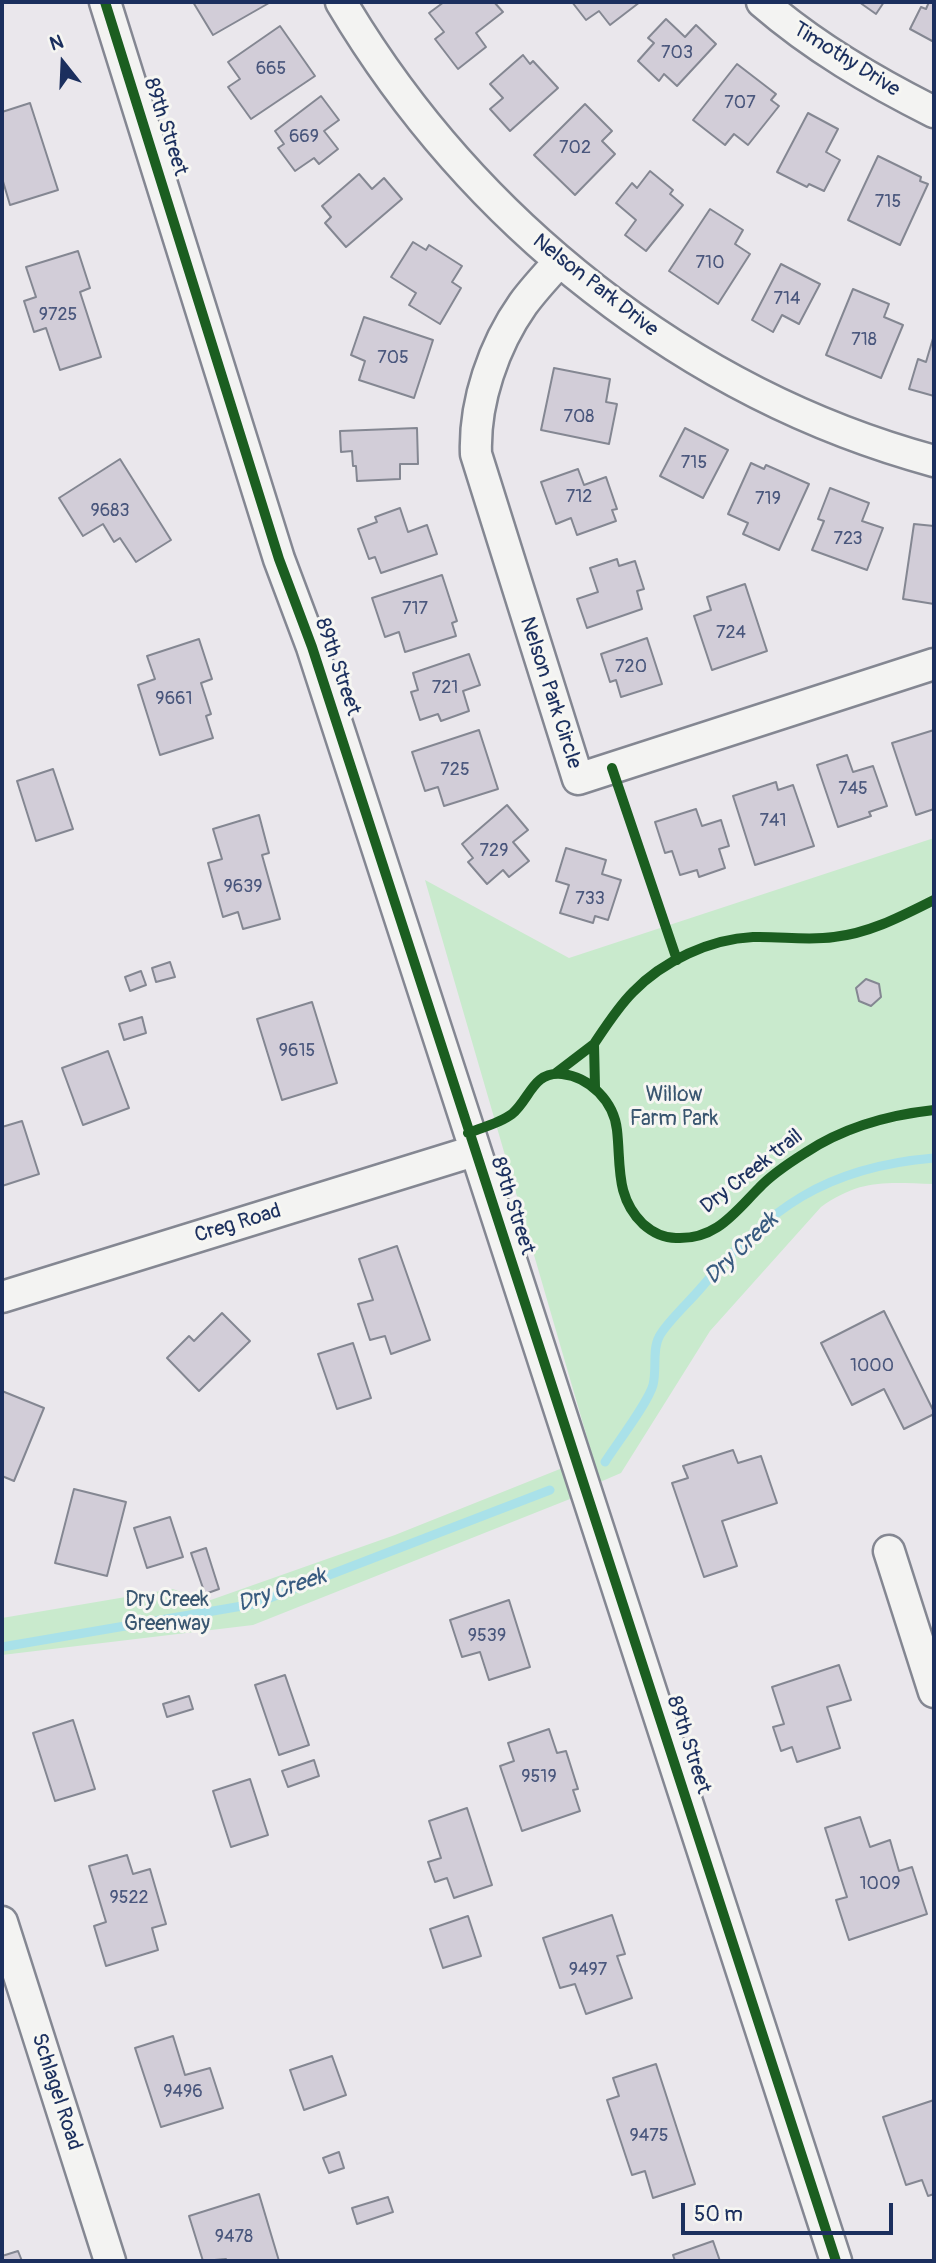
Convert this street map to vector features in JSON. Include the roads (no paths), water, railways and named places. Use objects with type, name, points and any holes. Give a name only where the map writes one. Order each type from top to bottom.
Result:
[{"type":"street","name":"89th Street","points":[[105,2],[279,559],[320,673],[836,2261]]},
{"type":"street","name":"Nelson Park Drive","points":[[341,2],[411,107],[479,184],[559,261],[666,341],[737,383],[847,433],[934,461]]},
{"type":"street","name":"Timothy Drive","points":[[762,2],[817,46],[857,71],[934,112]]},
{"type":"street","name":"Nelson Park Circle","points":[[559,261],[524,303],[504,336],[486,384],[475,442],[477,465],[578,779],[934,664]]},
{"type":"street","name":"Creg Road","points":[[2,1297],[474,1151]]},
{"type":"street","points":[[889,1551],[934,1692]]},
{"type":"street","name":"Schlagel Road","points":[[2,1922],[110,2261]]},
{"type":"waterway","name":"Dry Creek","points":[[605,1462],[650,1393],[657,1342],[662,1332],[725,1260],[750,1236],[802,1196],[830,1182],[895,1163],[934,1158]]},
{"type":"waterway","name":"Dry Creek","points":[[2,1647],[254,1604],[550,1490]]},
{"type":"park label","name":"Willow Farm Park","points":[[674,1108]]},
{"type":"park label","name":"Dry Creek Greenway","points":[[167,1613]]}]
